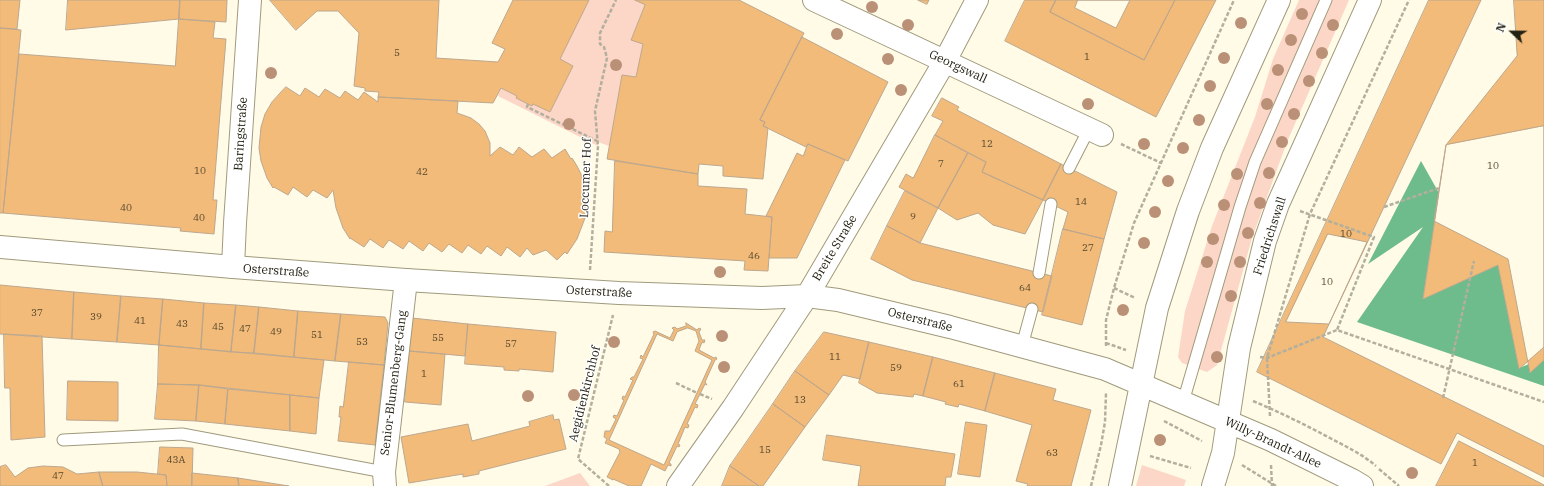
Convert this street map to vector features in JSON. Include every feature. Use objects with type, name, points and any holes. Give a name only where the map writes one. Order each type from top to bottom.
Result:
[{"type":"street","name":"Baringstraße","points":[[233,268],[250,0]]},
{"type":"street","name":"Georgswall","points":[[814,0],[1096,132]]},
{"type":"street","name":"Breite Straße","points":[[678,486],[733,408],[807,296],[945,61],[977,0]]},
{"type":"street","points":[[1120,486],[1157,308],[1188,211],[1212,148],[1279,0]]},
{"type":"street","name":"Friedrichswall","points":[[1213,486],[1223,453],[1239,348],[1265,242],[1278,204],[1370,0]]},
{"type":"street","name":"Osterstraße","points":[[0,247],[233,268],[406,280],[619,293],[762,298],[807,296],[838,300],[1022,346],[1105,369],[1183,402]]},
{"type":"street","name":"Senior-Blumenberg-Gang","points":[[384,479],[406,280]]},
{"type":"street","name":"Willy-Brandt-Allee","points":[[1183,402],[1288,448],[1362,486]]},
{"type":"lane","points":[[1183,402],[1240,207],[1255,162],[1326,0]]},
{"type":"lane","points":[[1069,168],[1096,132]]},
{"type":"lane","points":[[1040,273],[1051,204]]},
{"type":"lane","points":[[1022,346],[1032,310]]},
{"type":"lane","points":[[63,440],[182,434],[384,479]]},
{"type":"path","name":"Loccumer Hof","points":[[588,291],[598,142],[595,111],[607,58],[604,47],[600,44],[600,33],[616,0]]},
{"type":"path","points":[[1106,343],[1106,320],[1134,223],[1234,0]]},
{"type":"path","points":[[1398,486],[1369,460],[1270,408],[1267,358],[1310,214],[1409,0]]},
{"type":"path","points":[[528,104],[527,107],[598,142]]},
{"type":"path","points":[[1134,150],[1161,163]]},
{"type":"path","points":[[1384,207],[1439,188]]},
{"type":"path","points":[[1278,204],[1374,237],[1337,330]]},
{"type":"path","points":[[1443,398],[1474,261]]},
{"type":"path","points":[[1114,288],[1135,298]]},
{"type":"path","name":"Aegidienkirchhof","points":[[609,486],[578,459],[619,293]]},
{"type":"path","points":[[1267,358],[1337,330],[1544,402]]},
{"type":"path","points":[[676,383],[697,393]]},
{"type":"path","points":[[1091,486],[1105,422],[1106,392],[1137,406],[1223,453],[1271,485],[1276,486]]},
{"type":"path","points":[[1146,454],[1191,468]]},
{"type":"shaded area","points":[[589,0],[635,0],[645,5],[631,39],[643,44],[636,77],[622,75],[609,146],[598,142],[598,146],[498,96],[501,88],[532,106],[533,104],[550,112],[573,66],[560,59]]},
{"type":"shaded area","points":[[1299,0],[1349,0],[1287,142],[1252,238],[1217,365],[1207,372],[1182,363],[1178,357],[1185,311],[1212,226],[1255,117],[1273,59]]},
{"type":"shaded area","points":[[1421,161],[1439,193],[1423,299],[1498,265],[1519,368],[1544,358],[1544,386],[1357,322],[1423,227],[1368,264]]},
{"type":"shaded area","points":[[1142,465],[1186,480],[1184,486],[1136,486]]},
{"type":"shaded area","points":[[580,473],[590,486],[545,486]]},
{"type":"building","points":[[0,0],[20,0],[17,29],[0,28]]},
{"type":"building","points":[[68,0],[180,0],[179,19],[66,30]]},
{"type":"building","points":[[180,0],[227,0],[226,22],[179,19]]},
{"type":"building","points":[[270,0],[439,0],[436,58],[498,62],[505,49],[492,43],[513,0],[589,0],[560,59],[573,66],[550,112],[533,104],[532,106],[501,88],[493,103],[378,97],[379,92],[365,91],[365,88],[354,86],[359,33],[338,11],[317,11],[296,30]]},
{"type":"building","points":[[635,0],[739,0],[804,33],[760,120],[765,122],[763,126],[768,128],[763,179],[723,176],[723,166],[699,164],[698,174],[607,159],[622,75],[636,77],[643,44],[631,40],[645,5]]},
{"type":"building","points":[[918,0],[929,0],[927,4]]},
{"type":"building","points":[[1025,0],[1056,0],[1050,12],[1144,60],[1175,0],[1216,0],[1156,117],[1005,41]]},
{"type":"building","points":[[1056,0],[1175,0],[1144,60],[1050,12]]},
{"type":"building","points":[[1078,0],[1130,0],[1116,28],[1075,8]]},
{"type":"building","points":[[1429,0],[1481,0],[1323,337],[1544,446],[1544,477],[1457,433],[1441,464],[1257,372]]},
{"type":"building","points":[[1514,0],[1544,0],[1544,347],[1519,369],[1498,265],[1423,299],[1446,145],[1517,56]]},
{"type":"building","points":[[179,19],[215,22],[213,38],[226,39],[213,200],[217,200],[214,234],[180,231],[181,228],[3,213],[19,54],[175,66]]},
{"type":"building","points":[[0,28],[21,30],[3,213],[0,213]]},
{"type":"building","points":[[802,37],[888,82],[848,161],[808,144],[806,147],[763,126],[765,122],[760,120]]},
{"type":"building","points":[[286,87],[300,96],[305,88],[319,97],[325,89],[340,98],[345,91],[358,100],[364,92],[378,102],[378,97],[458,101],[457,113],[471,118],[485,131],[490,143],[490,156],[500,147],[513,155],[519,147],[532,157],[544,149],[552,158],[565,149],[581,174],[586,196],[585,218],[577,239],[567,254],[565,252],[557,260],[546,250],[533,255],[527,248],[520,257],[507,247],[501,256],[487,246],[481,254],[468,245],[462,253],[449,244],[442,252],[429,243],[423,251],[409,241],[403,249],[389,240],[383,248],[370,239],[364,247],[350,239],[343,228],[336,208],[333,190],[327,198],[313,190],[307,197],[293,187],[288,195],[274,187],[273,188],[267,178],[261,161],[259,148],[261,127],[265,114],[272,102]]},
{"type":"building","points":[[942,98],[959,107],[957,110],[1061,164],[1043,200],[982,172],[986,162],[935,135],[943,121],[932,116]]},
{"type":"building","points":[[1544,126],[1544,360],[1530,373],[1508,259],[1434,221],[1446,145]]},
{"type":"building","points":[[935,135],[968,153],[938,208],[899,187],[906,174],[913,178]]},
{"type":"building","points":[[808,144],[845,160],[797,258],[769,258],[772,217],[766,216],[797,153],[803,156]]},
{"type":"building","points":[[968,153],[986,162],[982,172],[1043,200],[1025,234],[993,225],[978,213],[957,220],[938,208]]},
{"type":"building","points":[[615,161],[698,174],[698,186],[747,189],[745,214],[772,217],[768,271],[744,270],[745,261],[604,252],[605,231],[612,232]]},
{"type":"building","points":[[1061,164],[1117,192],[1104,239],[1063,229],[1068,212],[1043,200]]},
{"type":"building","points":[[905,191],[938,208],[920,243],[887,226]]},
{"type":"building","points":[[887,226],[920,243],[1052,276],[1043,312],[912,280],[871,259]]},
{"type":"building","points":[[1063,229],[1104,239],[1082,325],[1042,315]]},
{"type":"building","points":[[1328,234],[1367,242],[1329,324],[1286,322]]},
{"type":"building","points":[[0,285],[74,292],[72,339],[0,334]]},
{"type":"building","points":[[74,292],[121,296],[117,342],[72,339]]},
{"type":"building","points":[[121,296],[163,299],[159,345],[117,342]]},
{"type":"building","points":[[163,299],[204,303],[201,349],[159,345]]},
{"type":"building","points":[[204,303],[236,305],[231,352],[201,349]]},
{"type":"building","points":[[236,305],[259,307],[254,353],[231,352]]},
{"type":"building","points":[[259,307],[298,311],[294,357],[254,353]]},
{"type":"building","points":[[298,311],[341,314],[335,361],[294,357]]},
{"type":"building","points":[[341,314],[385,317],[388,323],[384,365],[335,361]]},
{"type":"building","points":[[412,318],[468,324],[465,356],[409,351]]},
{"type":"building","points":[[686,323],[697,330],[699,328],[701,329],[699,332],[702,340],[705,340],[704,343],[702,342],[699,350],[714,358],[716,357],[717,359],[715,360],[705,382],[707,385],[705,384],[695,404],[698,405],[697,408],[695,407],[687,424],[689,425],[688,428],[685,427],[678,444],[680,445],[679,447],[677,446],[669,463],[671,466],[668,465],[665,471],[651,464],[641,486],[629,486],[613,480],[607,477],[620,452],[619,449],[605,443],[607,439],[604,437],[605,431],[610,431],[616,419],[613,417],[614,415],[617,416],[624,400],[622,399],[623,396],[625,397],[633,380],[630,379],[634,377],[643,359],[640,358],[641,355],[643,357],[654,334],[653,332],[655,331],[670,338],[674,330],[672,328],[675,327],[677,329],[686,326]],"holes":[[[688,328],[696,331],[699,341],[695,351],[712,360],[664,465],[609,440],[657,334],[673,341],[677,332]]]},
{"type":"building","points":[[468,324],[556,332],[553,372],[519,369],[519,371],[504,370],[504,367],[465,364]]},
{"type":"building","points":[[824,332],[869,342],[860,379],[843,375],[829,395],[795,371]]},
{"type":"building","points":[[4,334],[42,336],[45,437],[11,440],[10,388],[5,388]]},
{"type":"building","points":[[869,342],[933,357],[923,396],[914,394],[913,397],[877,393],[859,383]]},
{"type":"building","points":[[159,345],[324,360],[319,398],[199,385],[158,384]]},
{"type":"building","points":[[409,351],[445,354],[441,405],[405,402]]},
{"type":"building","points":[[933,357],[995,373],[985,411],[959,404],[958,407],[945,404],[946,402],[923,396]]},
{"type":"building","points":[[349,362],[384,365],[375,445],[338,441],[341,417],[339,417],[340,406],[343,407]]},
{"type":"building","points":[[795,371],[829,395],[805,427],[773,404]]},
{"type":"building","points":[[995,373],[1056,389],[1053,400],[1091,410],[1071,486],[1027,486],[1028,484],[1016,481],[1032,425],[985,411]]},
{"type":"building","points":[[68,381],[118,382],[118,421],[67,420]]},
{"type":"building","points":[[158,384],[199,385],[196,421],[155,419]]},
{"type":"building","points":[[199,385],[228,389],[225,424],[196,421]]},
{"type":"building","points":[[228,389],[290,395],[290,431],[225,424]]},
{"type":"building","points":[[290,395],[319,398],[316,434],[290,431]]},
{"type":"building","points":[[773,404],[805,427],[763,486],[759,486],[730,466]]},
{"type":"building","points":[[553,415],[554,420],[559,419],[566,449],[479,471],[479,474],[463,477],[463,474],[409,483],[401,437],[468,424],[472,441],[530,426],[529,422]]},
{"type":"building","points":[[966,422],[987,425],[980,477],[958,474]]},
{"type":"building","points":[[827,435],[955,454],[951,477],[946,477],[945,486],[858,486],[861,466],[823,460]]},
{"type":"building","points":[[1459,441],[1544,485],[1544,486],[1436,486]]},
{"type":"building","points":[[160,447],[193,448],[192,486],[167,486],[166,475],[158,474]]},
{"type":"building","points":[[6,465],[15,477],[28,468],[43,466],[63,467],[77,474],[99,472],[103,486],[0,486],[0,467]]},
{"type":"building","points":[[730,466],[759,486],[722,486]]},
{"type":"building","points":[[99,472],[137,472],[166,475],[167,486],[103,486]]},
{"type":"building","points":[[192,473],[238,478],[239,486],[192,486]]},
{"type":"building","points":[[238,478],[289,486],[239,486]]}]
